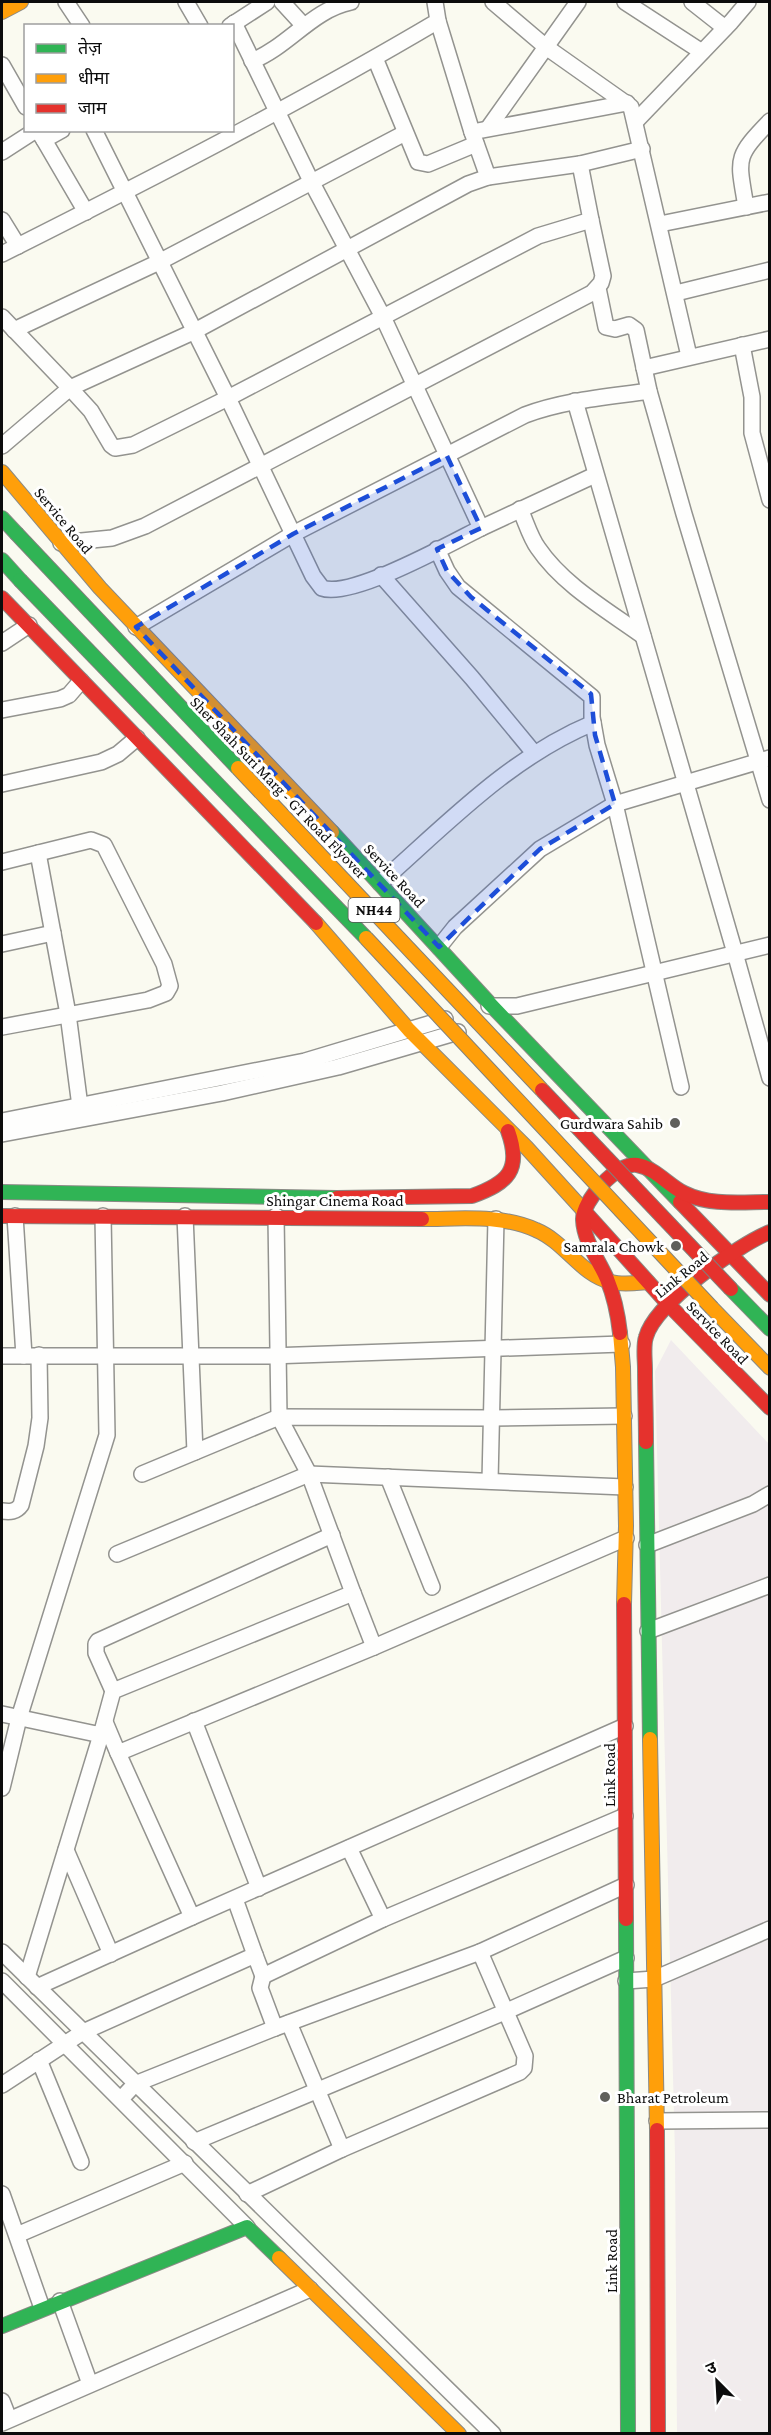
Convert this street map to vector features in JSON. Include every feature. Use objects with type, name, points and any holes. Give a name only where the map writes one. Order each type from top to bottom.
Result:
[{"type":"main road","points":[[2,12],[21,2]]},
{"type":"main road","name":"Service Road","points":[[2,472],[61,543],[136,627],[380,883],[491,1005],[770,1295]]},
{"type":"main road","name":"Sher Shah Suri Marg - GT Road Flyover","points":[[2,518],[770,1329]]},
{"type":"main road","name":"NH44","points":[[3,564],[395,968],[770,1368]]},
{"type":"main road","name":"Service Road","points":[[2,598],[313,920],[409,1030],[507,1131],[526,1147],[668,1304],[770,1408]]},
{"type":"main road","name":"Shingar Cinema Road","points":[[2,1192],[334,1198],[472,1196],[487,1192],[501,1183],[511,1172],[516,1159],[507,1131]]},
{"type":"main road","points":[[584,1210],[594,1193],[615,1173],[635,1164],[650,1170],[684,1194],[703,1200],[770,1202]]},
{"type":"main road","name":"Link Road","points":[[584,1210],[583,1222],[586,1233],[609,1284],[622,1344],[626,1538],[628,2433]]},
{"type":"main road","name":"Shingar Cinema Road","points":[[8,1216],[496,1219],[543,1233],[593,1275],[609,1284]]},
{"type":"main road","name":"Link Road","points":[[658,2433],[657,2121],[645,1338],[650,1327],[668,1304],[747,1242],[770,1232]]},
{"type":"main road","points":[[609,1284],[630,1285],[648,1282]]},
{"type":"main road","points":[[2,2325],[247,2227],[459,2433]]},
{"type":"street","points":[[66,2],[81,24]]},
{"type":"street","points":[[186,2],[199,24]]},
{"type":"street","points":[[232,24],[267,2]]},
{"type":"street","points":[[282,2],[304,26]]},
{"type":"street","points":[[252,61],[273,51],[327,10],[351,2]]},
{"type":"street","points":[[493,2],[546,47],[632,107],[689,356]]},
{"type":"street","points":[[375,58],[418,162],[422,164],[434,162],[489,127],[578,2]]},
{"type":"street","points":[[625,2],[702,52]]},
{"type":"street","points":[[692,2],[725,28]]},
{"type":"street","points":[[636,121],[748,2]]},
{"type":"street","points":[[2,254],[279,112],[375,58],[438,9],[474,138],[488,177]]},
{"type":"street","points":[[234,28],[382,317],[481,528]]},
{"type":"street","points":[[2,65],[24,104]]},
{"type":"street","points":[[489,127],[627,103]]},
{"type":"street","points":[[746,207],[740,160],[744,148],[770,121]]},
{"type":"street","points":[[95,132],[228,398],[313,576],[322,588],[338,591],[381,575],[595,475]]},
{"type":"street","points":[[14,330],[159,262],[405,133]]},
{"type":"street","points":[[2,152],[40,134],[86,212]]},
{"type":"street","points":[[2,446],[70,388],[193,332],[468,184],[488,177],[580,164],[642,148]]},
{"type":"street","points":[[580,164],[603,276],[598,288],[604,324],[609,329],[629,325],[634,327],[649,391],[684,513],[764,759],[770,800]]},
{"type":"street","points":[[660,224],[770,202]]},
{"type":"street","points":[[2,220],[18,246]]},
{"type":"street","points":[[2,317],[91,411],[115,448],[133,445],[228,398],[538,236],[591,220]]},
{"type":"street","points":[[676,293],[770,270]]},
{"type":"street","points":[[61,543],[112,538],[127,533],[261,467],[598,288]]},
{"type":"street","points":[[644,368],[770,339]]},
{"type":"street","points":[[742,345],[752,397],[752,433],[770,500]]},
{"type":"street","points":[[136,627],[293,534],[525,415],[546,407],[575,401],[649,391]]},
{"type":"street","points":[[575,401],[770,1078]]},
{"type":"street","points":[[520,510],[539,549],[559,571],[572,584],[643,636]]},
{"type":"street","points":[[437,549],[447,571],[458,587],[591,694],[597,745],[615,804],[681,1088]]},
{"type":"street","points":[[381,575],[472,678],[534,753]]},
{"type":"street","points":[[2,643],[29,625]]},
{"type":"street","points":[[2,710],[60,699],[69,695],[81,681]]},
{"type":"street","points":[[380,883],[466,804],[534,753],[593,723]]},
{"type":"street","points":[[2,784],[101,762],[118,753],[137,738]]},
{"type":"street","points":[[439,947],[454,927],[540,849],[615,804],[764,759]]},
{"type":"street","points":[[2,862],[91,840],[104,845],[169,978],[170,986],[160,997],[2,1028]]},
{"type":"street","points":[[38,853],[68,1014],[80,1112]]},
{"type":"street","points":[[2,944],[53,933]]},
{"type":"street","points":[[2,1134],[80,1112],[305,1061],[491,1005],[517,1006],[770,945]]},
{"type":"street","points":[[2,1121],[234,1091],[338,1067],[422,1043],[505,1018],[517,1006]]},
{"type":"street","points":[[2,1511],[9,1512],[21,1505],[36,1446],[40,1418],[8,1216]]},
{"type":"street","points":[[2,1788],[19,1718],[107,1435],[104,1216]]},
{"type":"street","points":[[185,1216],[195,1452]]},
{"type":"street","points":[[276,1216],[279,1417],[309,1474],[374,1647]]},
{"type":"street","points":[[490,1480],[496,1219]]},
{"type":"street","points":[[2,1356],[278,1356],[622,1344]]},
{"type":"street","points":[[142,1474],[279,1417],[624,1416]]},
{"type":"street","points":[[117,1554],[309,1474],[625,1487]]},
{"type":"street","points":[[388,1477],[432,1587]]},
{"type":"street","points":[[647,1545],[753,1504],[770,1494]]},
{"type":"street","points":[[32,1982],[66,1850],[113,1690],[96,1653],[98,1641],[332,1535]]},
{"type":"street","points":[[118,1753],[374,1647],[626,1538]]},
{"type":"street","points":[[648,1631],[770,1585]]},
{"type":"street","points":[[113,1690],[353,1593]]},
{"type":"street","points":[[2,1714],[103,1728]]},
{"type":"street","points":[[194,1721],[259,1888]]},
{"type":"street","points":[[32,1982],[111,1954],[625,1726]]},
{"type":"street","points":[[103,1728],[118,1753],[192,1917]]},
{"type":"street","points":[[263,1976],[383,1919],[625,1816]]},
{"type":"street","points":[[349,1848],[383,1919]]},
{"type":"street","points":[[66,1850],[111,1954]]},
{"type":"street","points":[[128,2092],[282,2025],[480,1952],[626,1885]]},
{"type":"street","points":[[235,1899],[263,1976],[260,1988],[316,2090],[342,2149]]},
{"type":"street","points":[[626,1981],[654,1979],[770,1929]]},
{"type":"street","points":[[2,1952],[32,1982],[73,2040],[128,2092],[185,2163],[247,2227]]},
{"type":"street","points":[[247,2194],[342,2149],[520,2072],[524,2068],[525,2056],[480,1952]]},
{"type":"street","points":[[2,2085],[73,2040],[255,1955]]},
{"type":"street","points":[[194,2142],[507,2011],[626,1958]]},
{"type":"street","points":[[2,1981],[73,2040],[128,2092],[194,2142],[493,2433]]},
{"type":"street","points":[[39,2060],[81,2162]]},
{"type":"street","points":[[657,2121],[770,2120]]},
{"type":"street","points":[[17,2235],[185,2163]]},
{"type":"street","points":[[2,2194],[42,2308]]},
{"type":"street","points":[[263,2242],[279,2226]]},
{"type":"street","points":[[2,2401],[5,2421],[310,2289]]},
{"type":"street","points":[[60,2301],[90,2384]]},
{"type":"highlighted area","points":[[447,456],[481,528],[437,549],[447,571],[471,597],[591,694],[595,735],[615,804],[540,849],[439,947],[136,627],[293,534]]},
{"type":"shaded area","points":[[671,1340],[769,1444],[769,2433],[677,2433],[675,2155],[655,1371]]},
{"type":"traffic: fast","points":[[2,518],[16,533]]},
{"type":"traffic: fast","points":[[16,533],[238,768]]},
{"type":"traffic: fast","points":[[2,560],[20,580]]},
{"type":"traffic: fast","points":[[20,580],[366,938]]},
{"type":"traffic: fast","points":[[332,832],[491,1005],[680,1202]]},
{"type":"traffic: fast","points":[[2,1192],[337,1198]]},
{"type":"traffic: fast","points":[[731,1289],[770,1329]]},
{"type":"traffic: fast","points":[[646,1442],[650,1739]]},
{"type":"traffic: fast","points":[[626,1919],[628,2434]]},
{"type":"traffic: fast","points":[[2,2326],[247,2227],[279,2258]]},
{"type":"traffic: slow","points":[[2,12],[21,2]]},
{"type":"traffic: slow","points":[[2,472],[100,588],[332,832]]},
{"type":"traffic: slow","points":[[238,768],[542,1090]]},
{"type":"traffic: slow","points":[[316,923],[409,1030],[526,1147],[585,1212]]},
{"type":"traffic: slow","points":[[366,938],[712,1308]]},
{"type":"traffic: slow","points":[[422,1219],[480,1218],[523,1225],[546,1235],[582,1266],[600,1278],[630,1284],[648,1282]]},
{"type":"traffic: slow","points":[[712,1308],[770,1368]]},
{"type":"traffic: slow","points":[[620,1333],[623,1367],[626,1526],[624,1604]]},
{"type":"traffic: slow","points":[[650,1739],[657,2130]]},
{"type":"traffic: slow","points":[[279,2258],[459,2434]]},
{"type":"traffic: jam","points":[[2,598],[316,923]]},
{"type":"traffic: jam","points":[[542,1090],[731,1289]]},
{"type":"traffic: jam","points":[[337,1198],[472,1196],[495,1186],[509,1173],[513,1156],[508,1131]]},
{"type":"traffic: jam","points":[[620,1333],[612,1292],[589,1243],[583,1220],[584,1212],[594,1193],[611,1176],[629,1166],[637,1165],[656,1173],[678,1190],[704,1200],[770,1202]]},
{"type":"traffic: jam","points":[[680,1202],[770,1295]]},
{"type":"traffic: jam","points":[[585,1212],[668,1304],[770,1408]]},
{"type":"traffic: jam","points":[[2,1216],[422,1219]]},
{"type":"traffic: jam","points":[[646,1442],[645,1344],[653,1323],[665,1308],[699,1277],[738,1249],[770,1232]]},
{"type":"traffic: jam","points":[[624,1604],[626,1919]]},
{"type":"traffic: jam","points":[[657,2130],[658,2434]]},
{"type":"place","name":"Gurdwara Sahib","points":[[675,1123]]},
{"type":"place","name":"Samrala Chowk","points":[[676,1246]]},
{"type":"place","name":"Bharat Petroleum","points":[[605,2097]]}]
